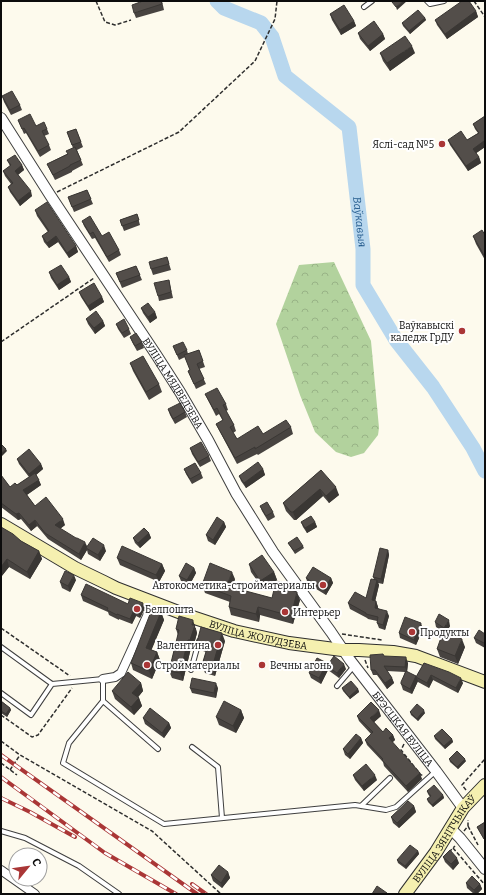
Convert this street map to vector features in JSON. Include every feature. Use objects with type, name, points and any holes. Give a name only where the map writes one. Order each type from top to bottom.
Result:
[{"type":"main road","name":"ВУЛІЦА ЖОЛУДЗЕВА","points":[[1,524],[75,568],[116,588],[204,624],[282,641],[342,650],[393,652],[416,656],[485,682]]},
{"type":"main road","name":"ВУЛІЦА ЗЯНІТЧЫКАЎ","points":[[405,894],[436,852],[463,808],[485,785]]},
{"type":"street","name":"ВУЛІЦА МЯДВЕДЗЕВА","points":[[1,118],[180,392],[208,440],[236,493],[272,552],[331,632],[342,650]]},
{"type":"street","points":[[103,679],[121,673],[153,603]]},
{"type":"street","name":"БРЭСЦКАЯ ВУЛІЦА","points":[[342,650],[463,808]]},
{"type":"street","points":[[450,828],[485,869]]},
{"type":"street","points":[[1,870],[35,894]]},
{"type":"lane","points":[[364,7],[372,1]]},
{"type":"lane","points":[[427,1],[430,4],[444,1]]},
{"type":"lane","points":[[191,670],[201,635]]},
{"type":"lane","points":[[1,647],[52,684],[103,679],[103,701],[69,743],[63,763],[164,824],[355,805],[386,810],[396,807],[436,771]]},
{"type":"lane","points":[[337,686],[354,666]]},
{"type":"lane","points":[[1,693],[31,716],[52,684]]},
{"type":"lane","points":[[103,701],[158,749]]},
{"type":"lane","points":[[192,747],[218,767],[222,818]]},
{"type":"lane","points":[[361,806],[390,778]]},
{"type":"lane","points":[[1,831],[25,838],[79,866],[119,894]]},
{"type":"path","points":[[96,1],[105,22],[115,25],[131,20]]},
{"type":"path","points":[[50,195],[179,132],[255,61],[275,19],[276,1]]},
{"type":"path","points":[[474,1],[485,17]]},
{"type":"path","points":[[1,342],[98,274]]},
{"type":"path","points":[[1,628],[77,681],[38,735],[32,737],[1,715]]},
{"type":"path","points":[[1,741],[20,754],[152,832],[221,894]]},
{"type":"path","points":[[10,770],[20,754]]},
{"type":"path","points":[[1,763],[17,775]]},
{"type":"path","points":[[468,826],[479,847]]},
{"type":"path","points":[[453,848],[485,885]]},
{"type":"green space","points":[[334,262],[371,341],[379,428],[378,435],[364,453],[351,457],[336,452],[315,432],[300,395],[276,324],[299,265]]},
{"type":"building","points":[[143,1],[161,1],[162,4],[134,13],[132,5]]},
{"type":"building","points":[[403,1],[396,7],[392,2]]},
{"type":"building","points":[[462,1],[469,1],[476,11],[445,34],[435,20]]},
{"type":"building","points":[[344,5],[354,21],[340,30],[330,14]]},
{"type":"building","points":[[418,10],[425,18],[409,31],[402,23]]},
{"type":"building","points":[[374,21],[383,34],[368,46],[358,33]]},
{"type":"building","points":[[405,36],[412,46],[387,63],[380,53]]},
{"type":"building","points":[[12,91],[20,105],[10,110],[2,96]]},
{"type":"building","points":[[30,114],[36,126],[44,122],[47,129],[42,131],[49,145],[38,151],[24,128],[22,129],[18,120]]},
{"type":"building","points":[[485,116],[485,142],[484,141],[473,149],[479,157],[466,166],[448,140],[461,131],[467,140],[479,133],[473,124]]},
{"type":"building","points":[[76,129],[81,142],[72,145],[67,132]]},
{"type":"building","points":[[75,147],[81,160],[53,175],[47,164],[68,154],[66,151]]},
{"type":"building","points":[[15,155],[22,165],[15,171],[31,191],[18,201],[8,187],[13,183],[3,171],[11,165],[7,160]]},
{"type":"building","points":[[87,190],[91,199],[72,207],[68,197]]},
{"type":"building","points":[[47,202],[76,246],[67,253],[56,236],[47,243],[42,236],[49,231],[35,210]]},
{"type":"building","points":[[137,214],[139,220],[122,226],[120,220]]},
{"type":"building","points":[[90,216],[102,236],[109,232],[119,250],[107,257],[93,232],[90,234],[82,221]]},
{"type":"building","points":[[482,230],[485,235],[485,257],[473,236]]},
{"type":"building","points":[[167,257],[169,264],[151,269],[149,262]]},
{"type":"building","points":[[61,265],[69,277],[57,285],[49,272]]},
{"type":"building","points":[[136,266],[140,275],[120,282],[116,273]]},
{"type":"building","points":[[169,280],[171,292],[158,296],[154,283]]},
{"type":"building","points":[[94,283],[102,297],[88,306],[79,292]]},
{"type":"building","points":[[148,303],[155,312],[148,317],[141,308]]},
{"type":"building","points":[[96,311],[103,321],[94,328],[86,319]]},
{"type":"building","points":[[124,319],[129,329],[122,333],[116,324]]},
{"type":"building","points":[[136,333],[142,342],[135,346],[130,337]]},
{"type":"building","points":[[183,342],[187,350],[177,355],[173,346]]},
{"type":"building","points":[[199,350],[203,361],[197,364],[204,379],[194,384],[188,371],[190,370],[184,355]]},
{"type":"building","points":[[143,356],[159,384],[146,392],[130,363]]},
{"type":"building","points":[[217,388],[226,404],[223,405],[234,425],[230,427],[237,439],[258,426],[263,434],[286,420],[291,427],[255,449],[255,447],[235,458],[216,424],[223,420],[217,408],[214,410],[205,394]]},
{"type":"building","points":[[180,403],[185,412],[173,419],[168,409]]},
{"type":"building","points":[[201,442],[209,456],[198,462],[190,448]]},
{"type":"building","points":[[1,444],[6,449],[1,453]]},
{"type":"building","points":[[29,449],[41,464],[29,474],[17,459]]},
{"type":"building","points":[[258,462],[263,469],[244,483],[239,476]]},
{"type":"building","points":[[195,463],[201,473],[190,479],[184,469]]},
{"type":"building","points":[[321,470],[336,487],[326,496],[320,489],[293,512],[291,512],[283,503]]},
{"type":"building","points":[[35,473],[39,480],[23,490],[35,506],[46,497],[63,519],[55,525],[85,542],[79,554],[45,533],[35,520],[29,525],[19,513],[16,514],[1,503],[1,475],[10,487],[15,483],[17,485]]},
{"type":"building","points":[[267,502],[273,512],[266,516],[260,506]]},
{"type":"building","points":[[311,516],[315,522],[305,528],[301,522]]},
{"type":"building","points":[[217,517],[224,522],[213,540],[206,535]]},
{"type":"building","points":[[1,527],[39,551],[27,572],[7,559],[1,567]]},
{"type":"building","points":[[144,528],[149,533],[138,543],[133,538]]},
{"type":"building","points":[[297,537],[303,546],[294,551],[288,543]]},
{"type":"building","points":[[93,538],[104,545],[98,555],[86,548]]},
{"type":"building","points":[[122,546],[162,564],[156,575],[117,558]]},
{"type":"building","points":[[380,548],[388,550],[381,579],[373,577]]},
{"type":"building","points":[[262,555],[274,572],[260,581],[249,564]]},
{"type":"building","points":[[186,563],[194,568],[187,580],[179,576]]},
{"type":"building","points":[[210,563],[232,572],[227,586],[272,598],[276,581],[285,583],[284,588],[297,592],[291,616],[258,607],[256,614],[229,607],[231,596],[202,585]]},
{"type":"building","points":[[313,567],[331,578],[324,590],[306,578]]},
{"type":"building","points":[[65,571],[74,575],[68,586],[60,582]]},
{"type":"building","points":[[371,579],[377,580],[372,600],[376,601],[375,608],[387,611],[383,625],[377,623],[378,617],[366,614],[348,603],[355,592],[366,598]]},
{"type":"building","points":[[86,584],[128,604],[130,598],[143,603],[138,612],[134,610],[130,619],[117,615],[107,610],[108,608],[81,595]]},
{"type":"building","points":[[152,609],[161,612],[146,648],[157,652],[149,671],[131,663]]},
{"type":"building","points":[[439,614],[449,620],[444,628],[435,622]]},
{"type":"building","points":[[179,616],[193,620],[192,625],[195,625],[190,640],[188,640],[180,673],[169,671],[179,630],[176,629]]},
{"type":"building","points":[[405,617],[421,623],[414,640],[399,633]]},
{"type":"building","points":[[201,627],[222,633],[212,668],[202,665],[208,645],[197,642]]},
{"type":"building","points":[[479,630],[485,634],[484,643],[474,638]]},
{"type":"building","points":[[443,632],[462,639],[455,656],[437,649]]},
{"type":"building","points":[[383,654],[384,656],[406,657],[405,667],[384,666],[392,678],[385,683],[375,670],[371,670],[370,655]]},
{"type":"building","points":[[334,656],[344,664],[337,673],[327,666]]},
{"type":"building","points":[[317,658],[327,663],[319,678],[309,673]]},
{"type":"building","points":[[424,663],[461,678],[456,688],[431,675],[427,683],[416,677]]},
{"type":"building","points":[[406,671],[416,676],[410,689],[401,684]]},
{"type":"building","points":[[128,672],[141,683],[132,693],[139,698],[131,707],[112,691]]},
{"type":"building","points":[[192,678],[216,683],[214,693],[190,688]]},
{"type":"building","points":[[351,681],[358,689],[349,697],[342,688]]},
{"type":"building","points":[[1,701],[10,708],[6,714],[1,711]]},
{"type":"building","points":[[224,701],[241,710],[233,726],[216,717]]},
{"type":"building","points":[[371,702],[379,710],[370,718],[383,732],[386,728],[393,735],[389,738],[420,773],[406,786],[365,740],[373,732],[357,716]]},
{"type":"building","points":[[417,704],[424,710],[417,719],[410,712]]},
{"type":"building","points":[[150,708],[169,723],[162,733],[143,718]]},
{"type":"building","points":[[442,729],[452,739],[444,746],[434,736]]},
{"type":"building","points":[[356,734],[361,738],[348,754],[343,749]]},
{"type":"building","points":[[457,751],[465,759],[457,767],[449,759]]},
{"type":"building","points":[[366,764],[375,775],[362,786],[353,775]]},
{"type":"building","points":[[434,785],[443,795],[432,805],[427,799],[431,796],[427,791]]},
{"type":"building","points":[[408,801],[414,806],[397,823],[391,817]]},
{"type":"building","points":[[485,822],[485,838],[484,839],[477,827]]},
{"type":"building","points":[[410,845],[418,851],[405,866],[397,860]]},
{"type":"building","points":[[450,850],[457,858],[451,864],[443,857]]},
{"type":"building","points":[[219,865],[228,872],[221,883],[211,875]]},
{"type":"building","points":[[472,876],[480,884],[474,890],[466,883]]},
{"type":"building","points":[[377,886],[387,893],[387,894],[372,894]]},
{"type":"waterway","name":"Ваўкавыя","points":[[217,1],[224,8],[261,23],[272,37],[285,76],[349,127],[363,249],[363,285],[396,340],[433,387],[473,448],[485,471]]},
{"type":"railway","points":[[1,755],[197,894]]},
{"type":"railway","points":[[1,777],[105,853],[176,894]]},
{"type":"railway","points":[[1,798],[75,837]]},
{"type":"railway","points":[[192,884],[206,894]]},
{"type":"place","name":"Яслі-сад №5","points":[[442,144]]},
{"type":"place","name":"Ваўкавыскі каледж ГрДУ","points":[[462,331]]},
{"type":"place","name":"Автокосметика-стройматериалы","points":[[323,585]]},
{"type":"place","name":"Белпошта","points":[[137,609]]},
{"type":"place","name":"Интерьер","points":[[285,612]]},
{"type":"place","name":"Продукты","points":[[412,632]]},
{"type":"place","name":"Валентина","points":[[218,645]]},
{"type":"place","name":"Стройматериалы","points":[[147,665]]},
{"type":"place","name":"Вечны агонь","points":[[262,665]]}]
